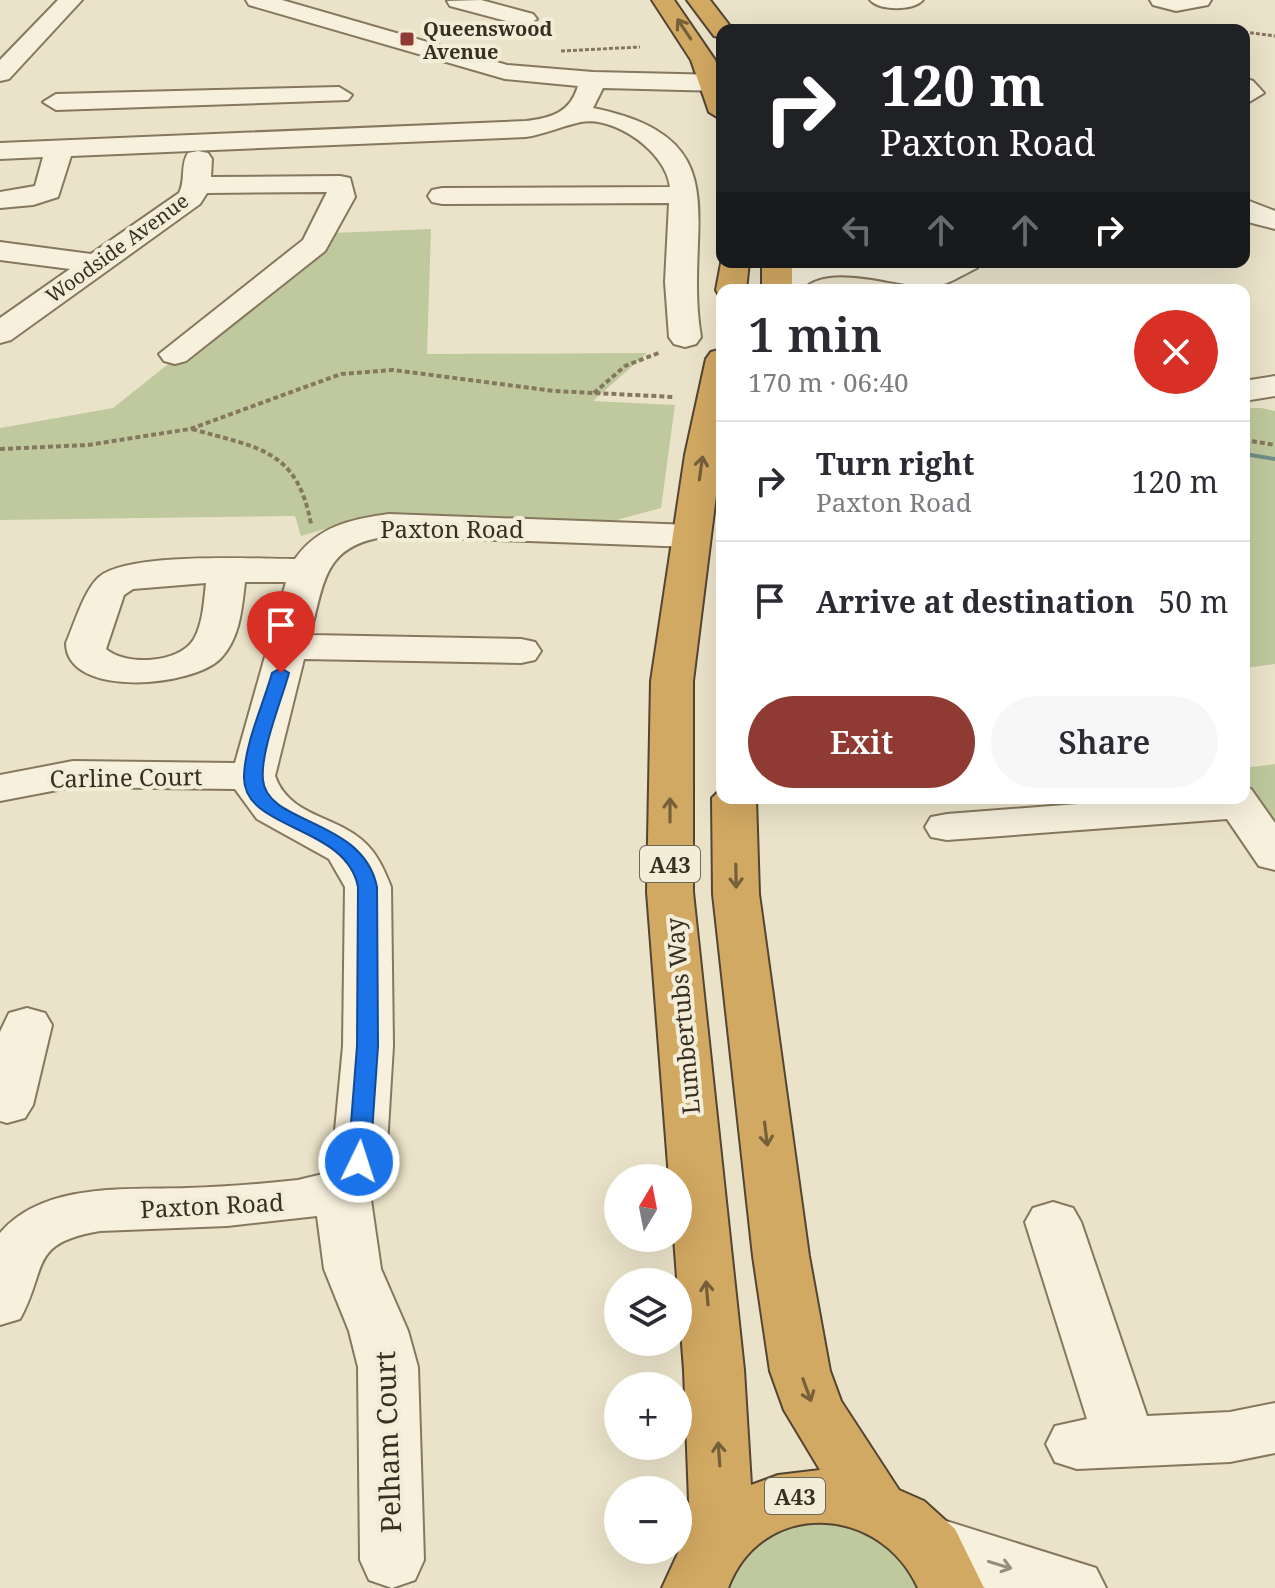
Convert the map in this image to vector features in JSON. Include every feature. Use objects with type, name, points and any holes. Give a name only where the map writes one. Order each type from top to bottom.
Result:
[{"type":"highway","points":[[663,0],[713,75]]},
{"type":"highway","points":[[698,0],[717,24]]},
{"type":"highway","name":"Lumbertubs Way","points":[[694,1569],[714,1370],[670,892],[672,681],[691,536],[704,348]]},
{"type":"highway","name":"A43","points":[[734,804],[736,894],[781,1256],[800,1371],[814,1410],[876,1507]]},
{"type":"highway","name":"A43","points":[[694,1569],[753,1509],[792,1496],[835,1496],[876,1507],[903,1522],[939,1565]]},
{"type":"street","points":[[0,74],[71,0]]},
{"type":"street","points":[[257,0],[505,72],[593,80],[713,75]]},
{"type":"street","points":[[881,0],[912,0]]},
{"type":"street","points":[[1161,0],[1184,4],[1200,0]]},
{"type":"street","points":[[453,3],[508,18]]},
{"type":"street","points":[[505,72],[506,83],[521,98]]},
{"type":"street","points":[[0,151],[517,130],[553,125],[578,114],[587,104],[593,80]]},
{"type":"street","points":[[56,102],[339,95]]},
{"type":"street","points":[[231,142],[234,97]]},
{"type":"street","name":"Lumbertubs Way","points":[[578,114],[625,123],[658,143],[678,164],[683,195],[680,306],[704,348]]},
{"type":"street","name":"Woodside Avenue","points":[[0,333],[182,204],[197,185],[198,143]]},
{"type":"street","points":[[0,200],[33,197],[48,191],[59,149]]},
{"type":"street","points":[[175,354],[315,245],[341,197],[340,184],[197,185]]},
{"type":"street","points":[[442,196],[683,195]]},
{"type":"street","points":[[1250,199],[1275,196]]},
{"type":"street","points":[[1250,210],[1275,220]]},
{"type":"street","points":[[0,251],[96,264]]},
{"type":"street","points":[[787,284],[803,269],[829,268]]},
{"type":"street","points":[[860,268],[942,284]]},
{"type":"street","points":[[917,268],[942,284]]},
{"type":"street","points":[[942,284],[959,268]]},
{"type":"street","points":[[1250,390],[1275,386]]},
{"type":"street","name":"Paxton Road","points":[[317,556],[369,527],[415,524],[691,536]]},
{"type":"street","points":[[227,571],[317,556],[288,647],[253,776],[255,790],[274,811],[344,846],[364,870],[368,887],[367,1061],[359,1162],[342,1188]]},
{"type":"street","points":[[288,647],[521,651]]},
{"type":"street","name":"Carline Court","points":[[0,788],[48,776],[73,774],[253,776]]},
{"type":"street","points":[[947,827],[1204,804]]},
{"type":"street","points":[[1239,804],[1275,856]]},
{"type":"street","name":"Paxton Road","points":[[0,1303],[17,1247],[15,1230],[72,1214],[303,1200],[342,1188]]},
{"type":"street","name":"Pelham Court","points":[[342,1188],[348,1255],[357,1283],[383,1336],[388,1367],[392,1560]]},
{"type":"street","points":[[1053,1222],[1101,1443],[1230,1437],[1275,1428]]},
{"type":"street","points":[[939,1565],[1073,1588]]},
{"type":"path","points":[[1250,33],[1275,36]]},
{"type":"path","points":[[594,393],[625,366],[672,348],[704,348]]},
{"type":"path","points":[[0,449],[88,445],[190,429],[341,374],[393,370],[594,393],[674,397]]},
{"type":"path","points":[[190,429],[267,454],[296,476],[309,505],[317,556]]},
{"type":"path","points":[[1250,441],[1275,445]]},
{"type":"green space","points":[[431,229],[427,354],[647,353],[593,401],[675,405],[661,508],[609,522],[363,518],[301,536],[295,516],[0,520],[0,428],[113,408],[333,233]]},
{"type":"green space","points":[[1250,408],[1275,411],[1275,664],[1250,667]]},
{"type":"green space","points":[[1275,764],[1275,853],[1247,804],[1250,804],[1250,767]]},
{"type":"green space","points":[[808,1520],[859,1530],[889,1546],[911,1571],[917,1588],[724,1588],[753,1541]]},
{"type":"waterway","points":[[1250,455],[1275,459]]},
{"type":"place","name":"Queenswood Avenue","points":[[407,39]]},
{"type":"route","points":[[281,673],[258,752],[253,776],[255,790],[274,811],[326,835],[356,856],[364,870],[368,887],[368,1046],[359,1162]]}]
